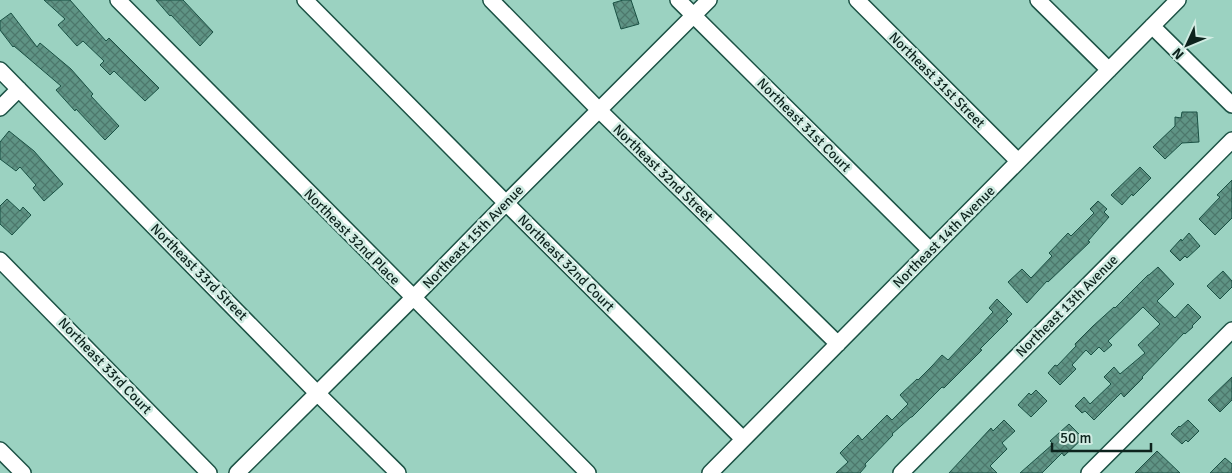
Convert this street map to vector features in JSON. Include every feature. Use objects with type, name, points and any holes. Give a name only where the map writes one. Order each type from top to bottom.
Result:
[{"type":"street","name":"Northeast 32nd Place","points":[[118,0],[588,473]]},
{"type":"street","name":"Northeast 32nd Court","points":[[305,0],[743,439]]},
{"type":"street","name":"Northeast 32nd Street","points":[[490,0],[599,110],[838,344]]},
{"type":"street","name":"Northeast 31st Court","points":[[678,0],[930,250]]},
{"type":"street","name":"Northeast 15th Avenue","points":[[238,473],[709,0]]},
{"type":"street","name":"Northeast 31st Street","points":[[857,0],[1018,161]]},
{"type":"street","points":[[1038,0],[1108,70]]},
{"type":"street","name":"Northeast 14th Avenue","points":[[710,473],[1178,0]]},
{"type":"street","points":[[1152,26],[1232,105]]},
{"type":"street","name":"Northeast 33rd Street","points":[[0,70],[398,473]]},
{"type":"street","points":[[0,108],[19,89]]},
{"type":"street","name":"Northeast 13th Avenue","points":[[901,473],[1232,140]]},
{"type":"street","name":"Northeast 33rd Court","points":[[0,260],[209,473]]},
{"type":"street","points":[[1089,473],[1232,330]]},
{"type":"street","points":[[0,450],[23,473]]},
{"type":"building","points":[[44,0],[70,0],[106,41],[109,38],[159,88],[145,101],[114,71],[110,75],[100,65],[104,61],[83,41],[77,46],[58,25],[65,19]]},
{"type":"building","points":[[156,0],[183,0],[213,32],[200,46]]},
{"type":"building","points":[[631,0],[639,24],[621,29],[613,3]]},
{"type":"building","points":[[11,13],[37,47],[40,43],[71,69],[93,94],[91,96],[119,126],[105,140],[56,90],[61,86],[13,47],[0,30],[0,21]]},
{"type":"building","points":[[1182,112],[1197,112],[1199,142],[1182,143],[1165,159],[1153,147],[1175,126],[1175,117],[1181,118]]},
{"type":"building","points":[[9,131],[34,151],[63,184],[44,201],[33,188],[36,185],[20,167],[16,171],[0,159],[0,142]]},
{"type":"building","points":[[1140,167],[1151,178],[1122,205],[1111,195]]},
{"type":"building","points":[[1232,180],[1232,218],[1215,235],[1199,219],[1220,197],[1217,195]]},
{"type":"building","points":[[7,199],[20,211],[23,207],[31,215],[12,235],[0,224],[0,206]]},
{"type":"building","points":[[1098,201],[1107,209],[1104,212],[1109,217],[1088,241],[1090,242],[1047,281],[1027,303],[1008,282],[1022,269],[1031,278],[1052,256],[1049,253],[1068,233],[1071,236],[1094,213],[1090,209]]},
{"type":"building","points":[[1189,233],[1200,246],[1187,258],[1185,256],[1180,261],[1170,251]]},
{"type":"building","points":[[1158,267],[1174,284],[1157,301],[1175,318],[1188,304],[1201,317],[1124,397],[1121,393],[1094,420],[1085,411],[1082,413],[1075,406],[1084,397],[1090,404],[1111,384],[1104,377],[1114,367],[1120,374],[1145,353],[1138,345],[1160,324],[1143,307],[1108,341],[1112,345],[1104,352],[1099,347],[1091,355],[1086,350],[1072,365],[1076,369],[1060,385],[1048,373],[1055,365],[1057,366],[1093,326]]},
{"type":"building","points":[[1223,271],[1232,281],[1232,287],[1220,299],[1207,286]]},
{"type":"building","points":[[997,299],[1012,314],[1006,320],[1008,321],[980,349],[982,350],[944,388],[942,387],[892,434],[865,464],[866,466],[860,473],[836,473],[848,462],[840,453],[858,435],[862,440],[887,415],[892,420],[908,404],[900,395],[918,380],[942,355],[948,360],[993,312],[989,308]]},
{"type":"building","points":[[1232,377],[1232,400],[1220,412],[1208,400]]},
{"type":"building","points":[[1036,390],[1047,401],[1031,417],[1018,405],[1029,393],[1031,395]]},
{"type":"building","points":[[1004,420],[1015,431],[1002,443],[1007,449],[990,466],[997,473],[949,473],[991,428],[993,431]]},
{"type":"building","points":[[1188,420],[1199,431],[1188,442],[1186,440],[1182,444],[1171,434]]},
{"type":"building","points":[[1069,424],[1083,438],[1064,456],[1062,453],[1042,473],[1020,473],[1053,444],[1050,441]]},
{"type":"building","points":[[1157,451],[1180,473],[1135,473]]},
{"type":"building","points":[[1225,458],[1232,464],[1232,473],[1210,473]]}]
